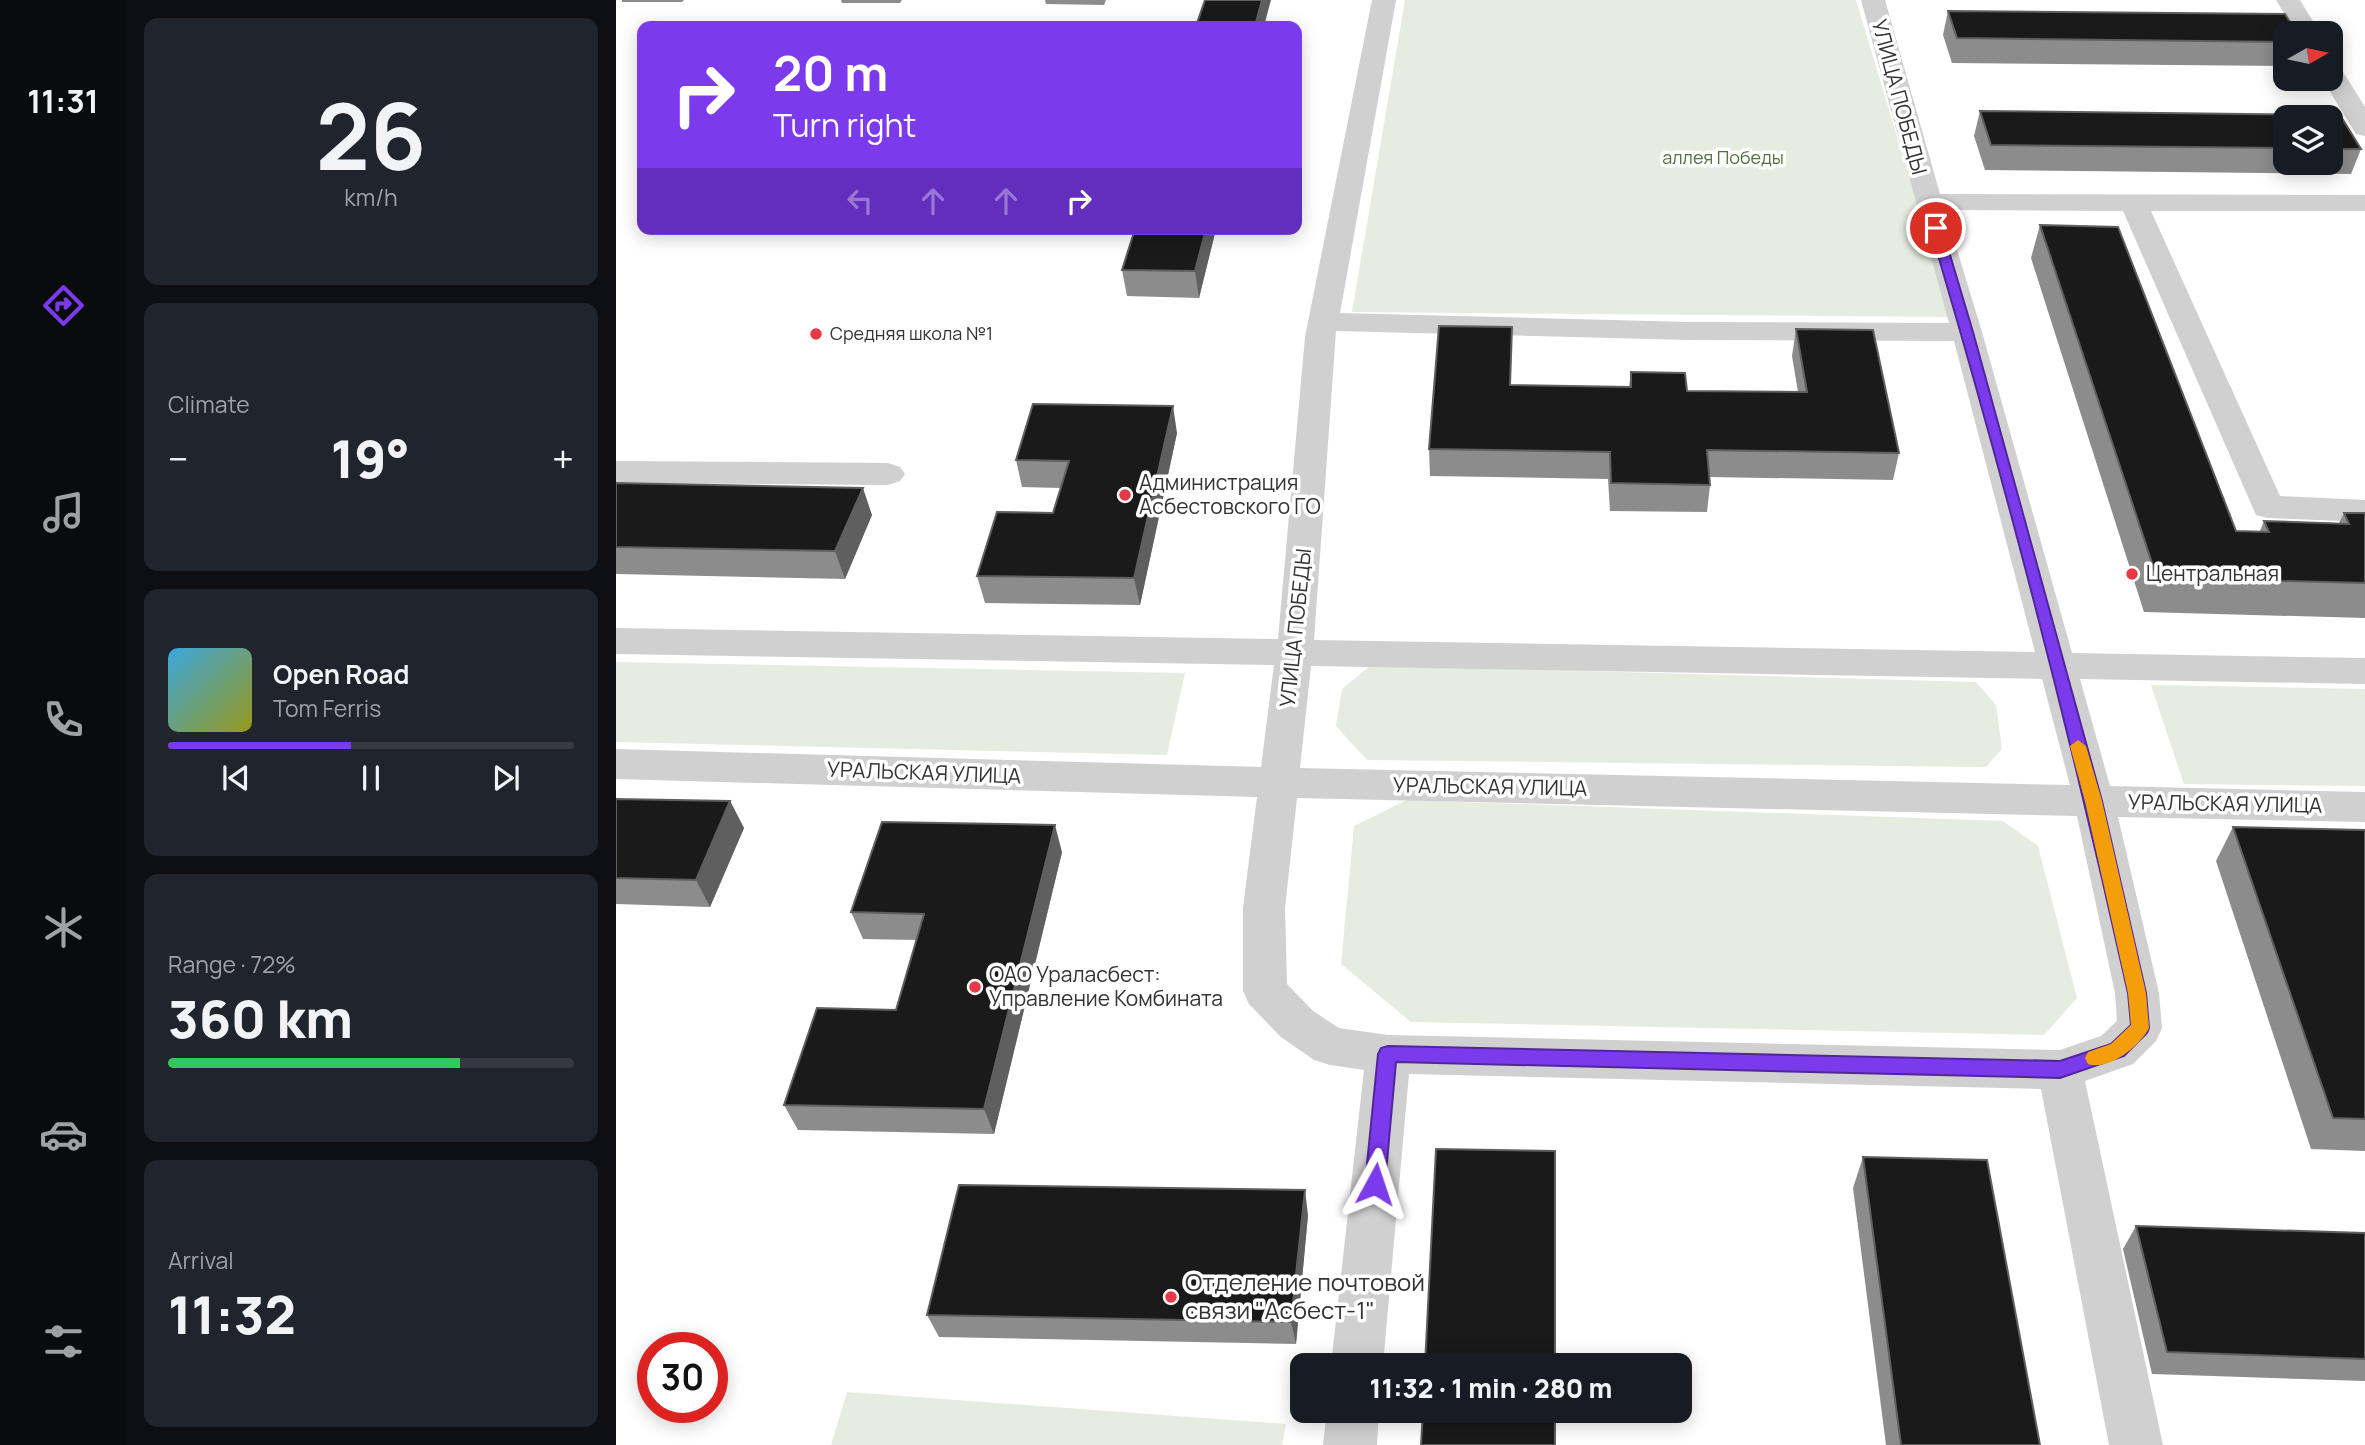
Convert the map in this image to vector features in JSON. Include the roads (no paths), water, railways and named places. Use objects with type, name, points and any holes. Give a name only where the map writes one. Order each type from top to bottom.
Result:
[{"type":"street","name":"УЛИЦА ПОБЕДЫ","points":[[1384,0],[1320,337],[1298,622],[1264,908],[1265,990],[1297,1024],[1329,1046],[1388,1054],[2060,1070],[2117,1050],[2140,1028],[2137,993],[2094,801],[2055,667],[1967,332],[1928,202],[1873,0]]},
{"type":"street","points":[[2288,0],[2301,21]]},
{"type":"street","points":[[2343,91],[2365,128]]},
{"type":"street","points":[[1928,202],[2365,203]]},
{"type":"street","points":[[2133,202],[2268,507],[2365,511]]},
{"type":"street","points":[[1323,322],[1666,330],[1967,332]]},
{"type":"street","points":[[616,472],[888,474]]},
{"type":"street","points":[[616,641],[2365,671]]},
{"type":"street","name":"УРАЛЬСКАЯ УЛИЦА","points":[[616,764],[1280,783],[2365,807]]},
{"type":"street","points":[[1358,1353],[1388,1054]]},
{"type":"street","points":[[2060,1070],[2136,1445]]},
{"type":"street","points":[[1350,1445],[1352,1423]]},
{"type":"place","name":"Средняя школа №1","points":[[816,334]]},
{"type":"place","name":"Администрация Асбестовского ГО","points":[[1125,495]]},
{"type":"place","name":"Центральная","points":[[2132,574]]},
{"type":"place","name":"ОАО Ураласбест: Управление Комбината","points":[[975,987]]},
{"type":"place","name":"Отделение почтовой связи \"Асбест-1\"","points":[[1171,1297]]},
{"type":"park label","name":"аллея Победы","points":[[1723,158]]}]
